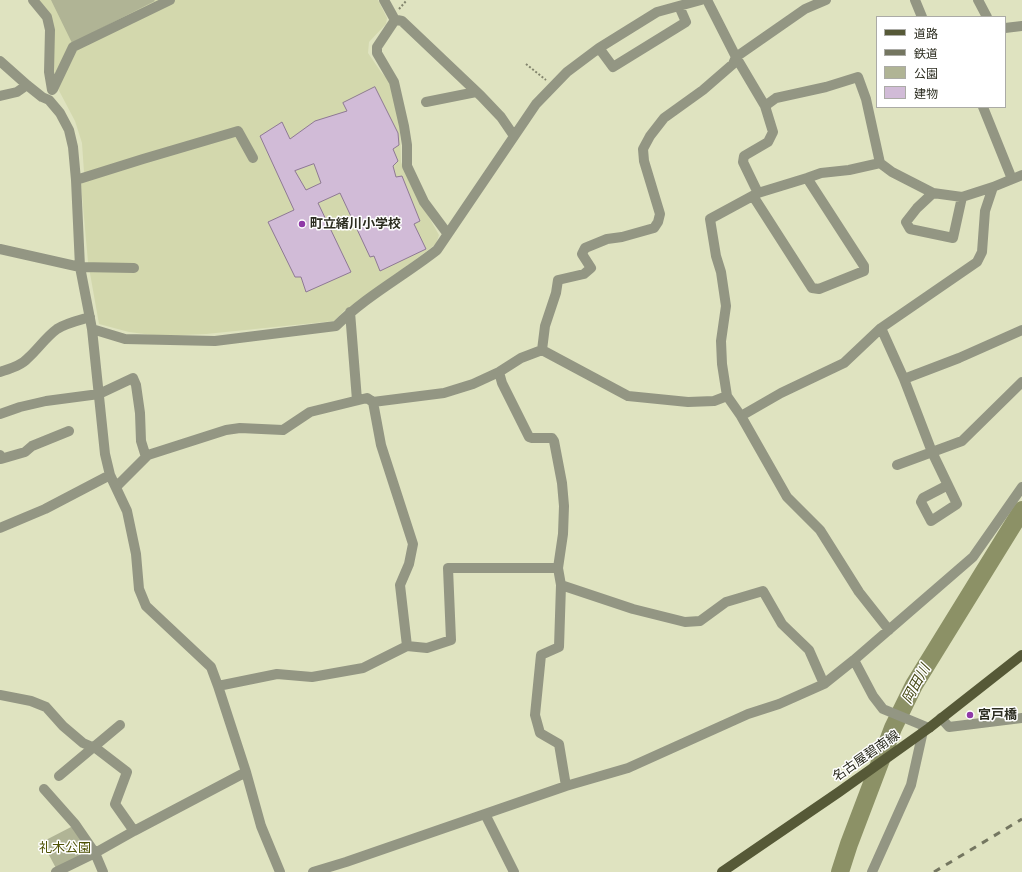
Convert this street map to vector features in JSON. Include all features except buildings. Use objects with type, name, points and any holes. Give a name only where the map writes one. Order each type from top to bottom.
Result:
[{"type":"main road","name":"名古屋碧南線","points":[[722,872],[839,792],[922,732],[1022,655]]},
{"type":"street","points":[[33,0],[47,17],[50,30],[49,72],[53,89]]},
{"type":"street","points":[[49,100],[73,47],[170,0]]},
{"type":"street","points":[[384,0],[395,20],[376,47],[377,53],[394,82],[407,144],[407,166],[424,202],[447,233]]},
{"type":"street","points":[[92,329],[126,339],[215,341],[336,326],[350,312],[428,258],[437,250],[447,233],[536,104],[567,72],[600,48],[657,12],[701,0]]},
{"type":"street","points":[[707,0],[736,57],[765,106],[773,132],[768,142],[744,156],[743,162],[756,194],[812,288],[819,289],[864,271],[864,266],[807,178]]},
{"type":"street","points":[[542,350],[545,326],[556,292],[558,280],[584,274],[591,268],[582,254],[585,248],[607,239],[622,237],[654,228],[658,222],[660,214],[644,161],[643,149],[650,136],[664,118],[703,90],[733,64],[736,57],[805,9],[826,0]]},
{"type":"street","points":[[915,0],[922,16]]},
{"type":"street","points":[[978,0],[986,16]]},
{"type":"street","points":[[600,48],[613,67],[686,22],[679,6]]},
{"type":"street","points":[[397,20],[402,21],[476,92],[501,117],[514,136]]},
{"type":"street","points":[[1006,28],[1022,26]]},
{"type":"street","points":[[0,61],[42,97],[49,100],[60,113],[69,130],[73,147],[76,180],[80,267],[92,329],[105,454],[110,474],[127,511],[136,554],[139,588],[146,606],[211,667],[246,772],[261,826],[280,872]]},
{"type":"street","points":[[765,106],[776,98],[826,87],[858,77],[866,99],[880,163],[892,172],[933,192],[962,197],[993,188],[1022,175]]},
{"type":"street","points":[[0,96],[17,92],[27,85]]},
{"type":"street","points":[[426,102],[476,92]]},
{"type":"street","points":[[983,108],[1012,179]]},
{"type":"street","points":[[76,180],[143,158],[238,131],[253,158]]},
{"type":"street","points":[[880,163],[849,170],[821,173],[756,194],[710,219],[716,256],[721,272],[726,306],[721,341],[722,364],[727,396],[741,416],[788,497],[820,530],[859,592],[889,630]]},
{"type":"street","points":[[741,416],[781,393],[844,364],[881,328],[977,262],[982,252],[985,211],[993,188]]},
{"type":"street","points":[[933,192],[906,222],[910,229],[953,238],[962,197]]},
{"type":"street","points":[[0,249],[80,267],[134,268]]},
{"type":"street","points":[[350,312],[357,400]]},
{"type":"street","points":[[0,372],[13,368],[27,360],[42,342],[58,328],[90,317]]},
{"type":"street","points":[[881,328],[904,379],[932,452],[948,485]]},
{"type":"street","points":[[904,379],[959,358],[1022,330]]},
{"type":"street","points":[[116,487],[148,455],[226,430],[240,428],[283,430],[310,412],[357,400],[367,398],[373,402],[444,393],[473,384],[499,372],[521,358],[542,350],[628,396],[688,402],[714,401],[727,396]]},
{"type":"street","points":[[499,372],[502,383],[529,437],[552,438],[554,441],[562,483],[564,506],[563,534],[558,568],[561,585],[559,647],[541,655],[535,715],[540,733],[559,744],[566,786]]},
{"type":"street","points":[[0,414],[20,407],[46,401],[99,394],[133,378],[136,385],[140,413],[141,441],[146,457]]},
{"type":"street","points":[[897,465],[962,440],[1022,382]]},
{"type":"street","points":[[373,402],[381,444],[413,544],[409,564],[400,585],[407,646]]},
{"type":"street","points":[[0,455],[1,459],[25,452],[32,446],[69,431]]},
{"type":"street","points":[[0,528],[45,509],[110,474]]},
{"type":"street","points":[[313,872],[347,867],[485,814],[566,786],[628,768],[748,714],[779,704],[824,684],[973,557],[1022,487]]},
{"type":"street","points":[[218,686],[277,674],[312,677],[363,668],[407,646],[427,648],[451,640],[448,568],[558,568]]},
{"type":"street","points":[[561,585],[633,609],[685,622],[700,621],[726,602],[763,591],[782,624],[809,650],[824,684]]},
{"type":"street","points":[[854,660],[873,696],[883,709],[922,732],[911,785],[872,872]]},
{"type":"street","points":[[0,695],[31,701],[46,707],[63,726],[83,743],[93,747],[127,772],[115,804],[134,830]]},
{"type":"street","points":[[941,718],[950,727],[1022,718]]},
{"type":"street","points":[[59,776],[120,725]]},
{"type":"street","points":[[56,872],[96,853],[134,830],[246,772]]},
{"type":"street","points":[[44,789],[75,824],[96,853],[103,872]]},
{"type":"street","points":[[485,814],[514,872]]},
{"type":"path","points":[[526,64],[553,86]]},
{"type":"shaded area","points":[[39,0],[378,0],[387,18],[386,24],[369,42],[368,53],[390,82],[400,127],[401,162],[409,182],[439,235],[436,244],[359,302],[345,310],[334,321],[206,334],[160,336],[129,332],[99,324],[88,262],[81,184],[92,174],[84,172],[82,143],[75,121],[55,83],[51,18]]},
{"type":"green space","points":[[51,0],[154,0],[155,1],[72,43]]},
{"type":"green space","name":"礼木公園","points":[[73,826],[88,854],[57,870],[42,842]]},
{"type":"waterway","name":"岡田川","points":[[840,872],[849,844],[893,728],[914,685],[1022,510]]},
{"type":"railway","points":[[934,872],[1022,819]]},
{"type":"place","name":"町立緒川小学校","points":[[302,224]]},
{"type":"place","name":"宮戸橋","points":[[970,715]]}]
